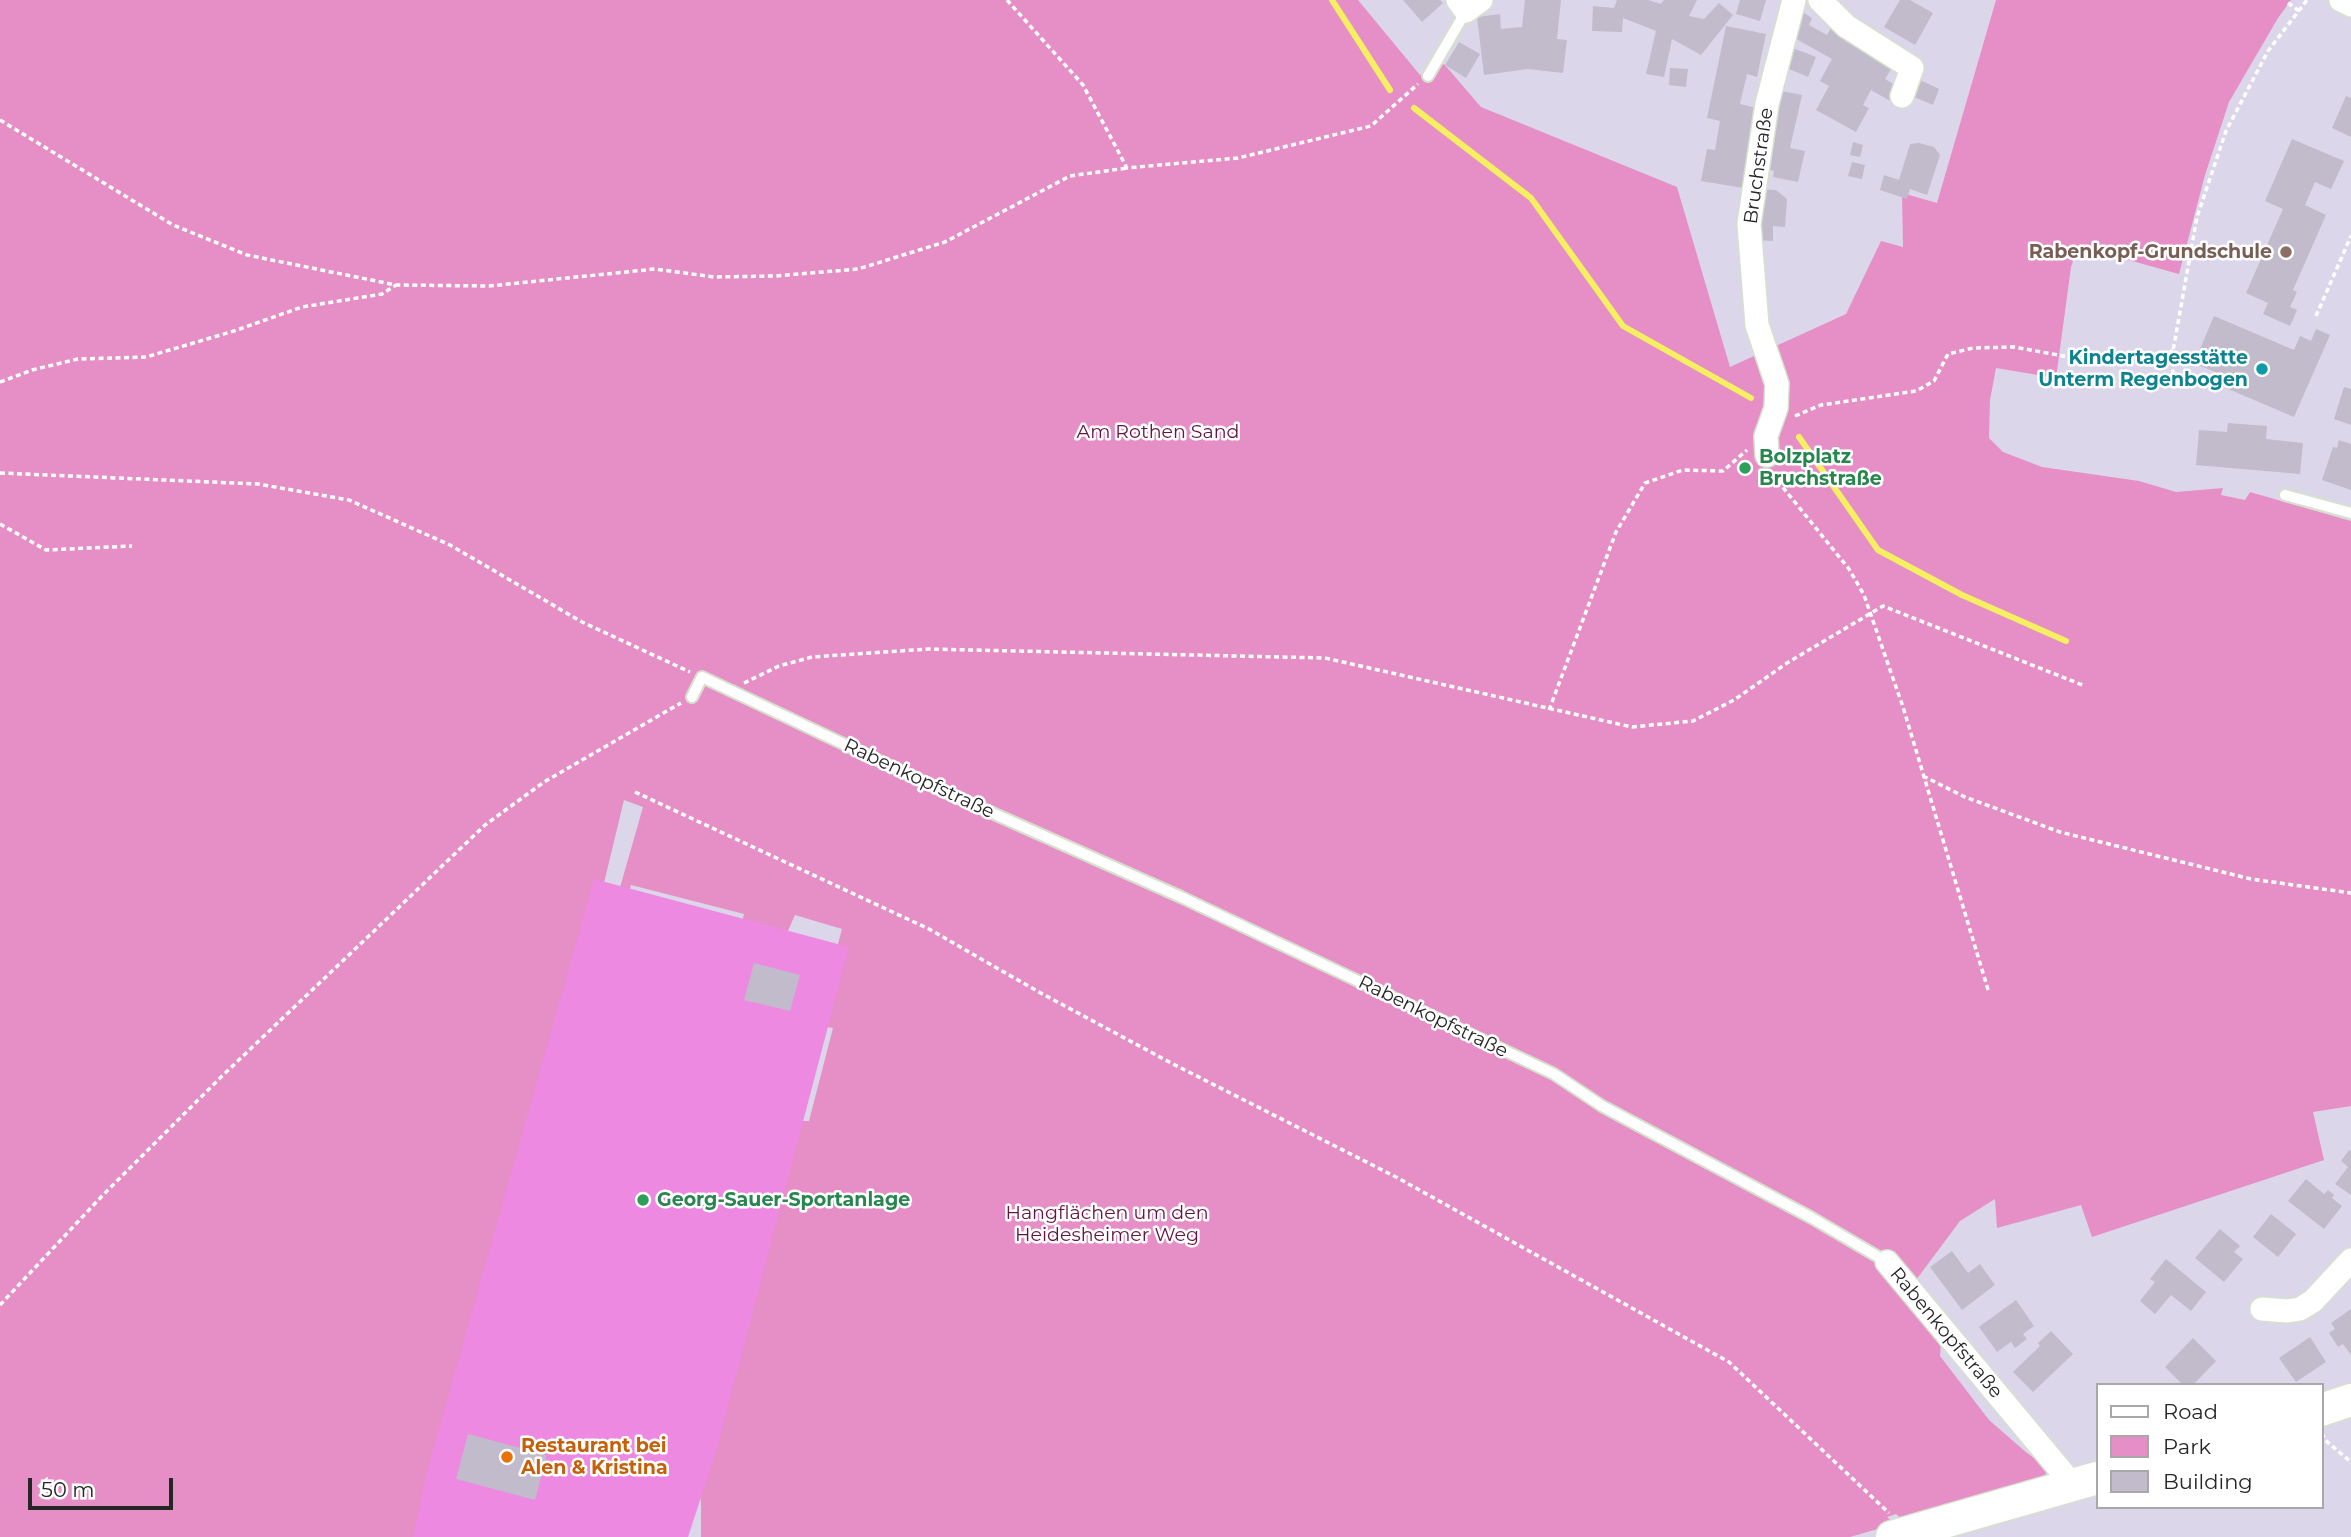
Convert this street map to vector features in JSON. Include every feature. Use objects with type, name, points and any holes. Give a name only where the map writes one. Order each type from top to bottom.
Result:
[{"type":"main road","points":[[2323,1409],[2351,1399]]},
{"type":"main road","points":[[1901,1535],[2085,1481]]},
{"type":"street","name":"Bruchstraße","points":[[1768,439],[1776,408],[1777,384],[1757,325],[1749,224],[1767,104],[1794,0]]},
{"type":"street","points":[[1820,0],[1846,26],[1912,68],[1902,96]]},
{"type":"street","points":[[2341,0],[2351,5]]},
{"type":"street","points":[[2262,1309],[2287,1311],[2313,1301],[2351,1260]]},
{"type":"street","name":"Rabenkopfstraße","points":[[1887,1262],[2085,1481]]},
{"type":"lane","points":[[1428,76],[1468,4]]},
{"type":"lane","points":[[2285,495],[2351,513]]},
{"type":"lane","points":[[692,697],[702,677]]},
{"type":"lane","name":"Rabenkopfstraße","points":[[702,677],[945,792],[1181,897],[1554,1074],[1602,1106],[1812,1218],[1887,1262]]},
{"type":"path","points":[[1007,0],[1083,85],[1127,168]]},
{"type":"path","points":[[2173,383],[2174,351],[2197,217],[2225,131],[2268,51],[2308,0]]},
{"type":"path","points":[[2288,3],[2299,11]]},
{"type":"path","points":[[0,120],[173,225],[247,255],[396,285],[489,286],[655,269],[714,277],[775,276],[858,268],[945,242],[1070,176],[1238,158],[1371,126],[1428,76]]},
{"type":"path","points":[[2316,316],[2351,236]]},
{"type":"path","points":[[0,382],[32,370],[78,359],[146,357],[302,307],[383,294],[396,285]]},
{"type":"path","points":[[1549,710],[1616,532],[1645,483],[1683,470],[1723,471],[1821,405],[1916,391],[1934,381],[1948,354],[1973,348],[2014,347],[2091,360],[2127,360],[2174,351]]},
{"type":"path","points":[[1768,439],[1781,485],[1849,569],[1871,614],[1903,707],[1989,993]]},
{"type":"path","points":[[0,473],[258,484],[349,500],[450,545],[582,622],[702,677]]},
{"type":"path","points":[[0,524],[46,550],[132,546]]},
{"type":"path","points":[[733,691],[760,674],[813,657],[928,649],[1325,658],[1632,727],[1693,721],[1734,700],[1787,663],[1883,606],[2085,686]]},
{"type":"path","points":[[0,1305],[102,1196],[211,1086],[485,825],[544,782],[692,697]]},
{"type":"path","points":[[1923,776],[1965,796],[2060,832],[2251,879],[2351,893]]},
{"type":"path","points":[[635,792],[929,929],[1173,1064],[1407,1183],[1728,1362],[1901,1535]]},
{"type":"path","points":[[2323,1436],[2351,1462]]},
{"type":"green space","points":[[0,0],[1358,0],[1420,75],[1444,64],[1481,107],[1677,187],[1730,367],[1846,314],[1881,241],[1903,247],[1902,193],[1937,203],[1996,0],[2291,0],[2229,102],[2205,175],[2179,274],[2078,246],[2071,267],[2056,378],[1996,368],[1990,400],[1989,438],[2003,452],[2042,467],[2139,481],[2176,492],[2223,488],[2221,495],[2245,500],[2250,492],[2351,521],[2351,1106],[2313,1112],[2324,1160],[2092,1237],[2081,1205],[1997,1228],[1995,1199],[1960,1221],[1916,1280],[1941,1343],[1940,1356],[1989,1420],[2047,1467],[2044,1483],[1905,1522],[1896,1514],[1887,1517],[1895,1524],[1850,1537],[701,1537],[698,1478],[799,1121],[809,1121],[833,1028],[816,1025],[842,929],[795,915],[783,942],[740,931],[744,914],[631,885],[628,895],[619,891],[643,807],[624,800],[446,1537],[0,1537]]},
{"type":"shaded area","name":"Georg-Sauer-Sportanlage","points":[[594,879],[849,947],[716,1452],[688,1537],[413,1537],[427,1471]]},
{"type":"building","points":[[1403,0],[1440,0],[1443,3],[1422,22]]},
{"type":"building","points":[[1525,0],[1561,0],[1557,39],[1567,40],[1563,73],[1528,69],[1484,75],[1477,17],[1500,14],[1501,29],[1522,27]]},
{"type":"building","points":[[1617,0],[1648,0],[1661,4],[1664,0],[1697,0],[1689,16],[1704,19],[1719,3],[1733,15],[1701,55],[1672,39],[1664,77],[1646,74],[1656,31],[1623,18],[1622,32],[1592,31],[1593,6],[1614,8]]},
{"type":"building","points":[[1740,0],[1766,0],[1760,21],[1736,14]]},
{"type":"building","points":[[1900,0],[1910,0],[1933,13],[1915,45],[1884,27]]},
{"type":"building","points":[[1799,10],[1812,18],[1809,25],[1827,35],[1833,24],[1893,66],[1885,79],[1900,88],[1892,102],[1871,90],[1863,105],[1869,108],[1856,132],[1816,110],[1829,86],[1820,81],[1832,59],[1791,36]]},
{"type":"building","points":[[1726,26],[1766,34],[1757,77],[1747,74],[1740,104],[1756,108],[1746,156],[1749,156],[1743,188],[1701,181],[1707,149],[1715,150],[1720,121],[1707,118]]},
{"type":"building","points":[[1459,42],[1480,54],[1466,78],[1445,65]]},
{"type":"building","points":[[1790,47],[1816,57],[1808,77],[1782,66]]},
{"type":"building","points":[[1670,68],[1688,69],[1686,87],[1669,85]]},
{"type":"building","points":[[1914,77],[1939,89],[1933,105],[1907,94]]},
{"type":"building","points":[[1776,90],[1802,95],[1790,148],[1805,151],[1798,182],[1773,177],[1774,171],[1764,168]]},
{"type":"building","points":[[2346,96],[2351,98],[2351,137],[2332,128]]},
{"type":"building","name":"Rabenkopf-Grundschule","points":[[2292,139],[2344,161],[2331,189],[2315,182],[2305,205],[2326,215],[2293,290],[2297,292],[2290,307],[2297,310],[2290,326],[2263,314],[2268,303],[2246,293],[2283,209],[2265,201]]},
{"type":"building","points":[[1853,142],[1863,145],[1860,157],[1850,155]]},
{"type":"building","points":[[1919,143],[1934,147],[1940,155],[1927,195],[1910,189],[1907,199],[1880,190],[1884,175],[1899,180],[1910,144]]},
{"type":"building","points":[[1852,162],[1865,165],[1862,179],[1848,176]]},
{"type":"building","points":[[1759,189],[1776,190],[1787,199],[1785,227],[1773,226],[1773,241],[1755,240]]},
{"type":"building","name":"Kindertagesstätte Unterm Regenbogen","points":[[2214,316],[2294,350],[2300,336],[2311,341],[2316,329],[2330,335],[2294,417],[2219,385],[2224,376],[2194,363]]},
{"type":"building","points":[[2344,387],[2351,389],[2351,425],[2334,419]]},
{"type":"building","points":[[2228,423],[2267,426],[2266,439],[2303,443],[2300,474],[2196,465],[2199,430],[2227,432]]},
{"type":"building","points":[[2339,440],[2351,444],[2351,490],[2322,480],[2333,447],[2337,448]]},
{"type":"building","points":[[754,963],[800,975],[790,1011],[744,1000]]},
{"type":"building","points":[[2349,1150],[2351,1195],[2335,1184],[2348,1167],[2341,1161]]},
{"type":"building","points":[[2306,1179],[2324,1194],[2328,1190],[2334,1195],[2332,1198],[2342,1206],[2324,1229],[2288,1201]]},
{"type":"building","points":[[2271,1214],[2296,1234],[2278,1257],[2253,1237]]},
{"type":"building","points":[[2220,1229],[2240,1246],[2234,1252],[2243,1259],[2224,1282],[2195,1258]]},
{"type":"building","points":[[1952,1251],[1968,1273],[1980,1264],[1995,1285],[1962,1310],[1930,1267]]},
{"type":"building","points":[[2166,1259],[2206,1292],[2191,1311],[2171,1295],[2155,1314],[2140,1301],[2155,1282],[2150,1279]]},
{"type":"building","points":[[2016,1300],[2034,1326],[2023,1334],[2027,1339],[2015,1348],[2011,1342],[1997,1352],[1979,1327]]},
{"type":"building","points":[[2351,1309],[2351,1355],[2343,1344],[2338,1347],[2329,1333],[2335,1329],[2331,1323]]},
{"type":"building","points":[[2051,1331],[2073,1354],[2033,1392],[2013,1372],[2040,1346],[2038,1343]]},
{"type":"building","points":[[2310,1337],[2326,1362],[2296,1382],[2279,1358]]},
{"type":"building","points":[[2193,1338],[2216,1361],[2195,1383],[2181,1383],[2165,1367]]},
{"type":"building","points":[[468,1434],[547,1455],[535,1500],[456,1479]]},
{"type":"waterway","points":[[1332,0],[1390,90]]},
{"type":"waterway","points":[[1414,108],[1531,198],[1623,326],[1751,398]]},
{"type":"waterway","points":[[1799,437],[1878,550],[1962,595],[2066,641]]},
{"type":"place","name":"Rabenkopf-Grundschule","points":[[2286,252]]},
{"type":"place","name":"Kindertagesstätte Unterm Regenbogen","points":[[2262,369]]},
{"type":"place","name":"Bolzplatz Bruchstraße","points":[[1745,468]]},
{"type":"place","name":"Georg-Sauer-Sportanlage","points":[[643,1200]]},
{"type":"place","name":"Restaurant bei Alen & Kristina","points":[[507,1457]]},
{"type":"park label","name":"Am Rothen Sand","points":[[1158,432]]},
{"type":"park label","name":"Hangflächen um den Heidesheimer Weg","points":[[1107,1224]]}]
